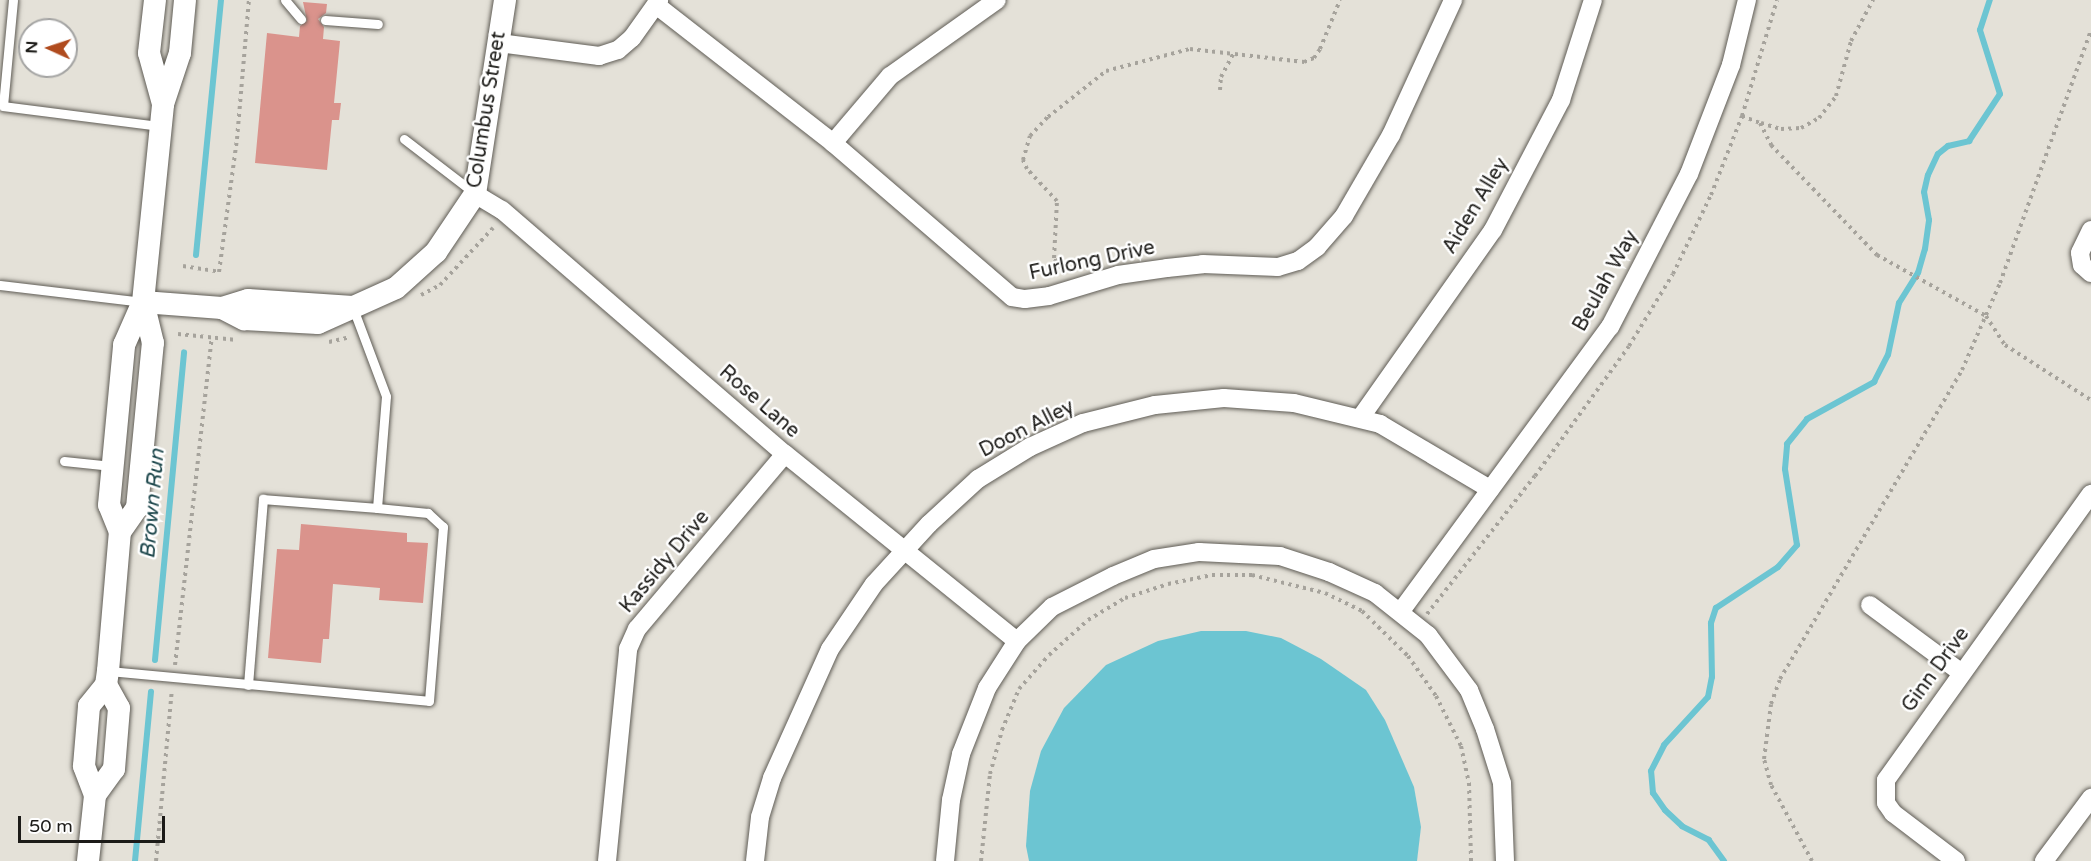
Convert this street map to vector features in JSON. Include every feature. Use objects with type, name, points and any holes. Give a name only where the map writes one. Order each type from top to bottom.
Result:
[{"type":"street","points":[[154,0],[149,53],[161,115]]},
{"type":"street","points":[[95,795],[114,769],[119,708],[107,678],[120,532],[109,505],[124,345],[143,302],[161,115],[180,53],[185,0]]},
{"type":"street","name":"Columbus Street","points":[[143,302],[222,308],[248,300],[353,307],[396,288],[436,252],[475,194],[505,0]]},
{"type":"street","points":[[833,143],[890,76],[997,0]]},
{"type":"street","name":"Furlong Drive","points":[[658,2],[833,143],[1012,297],[1049,296],[1075,286],[1118,275],[1203,264],[1278,267],[1298,261],[1317,247],[1344,216],[1392,135],[1453,0]]},
{"type":"street","name":"Aiden Alley","points":[[1361,417],[1493,230],[1561,100],[1593,0]]},
{"type":"street","name":"Beulah Way","points":[[1401,611],[1610,327],[1689,174],[1731,65],[1747,0]]},
{"type":"street","points":[[499,42],[599,56],[618,50],[632,38],[658,2]]},
{"type":"street","name":"Rose Lane","points":[[475,194],[502,210],[784,454],[1017,641]]},
{"type":"street","points":[[2091,230],[2080,253],[2082,265],[2091,273]]},
{"type":"street","points":[[120,532],[137,508],[153,343],[143,302]]},
{"type":"street","name":"Doon Alley","points":[[755,861],[760,817],[772,778],[830,649],[874,584],[905,549],[978,479],[1030,447],[1083,423],[1155,405],[1224,398],[1294,404],[1361,417],[1455,465],[1490,489]]},
{"type":"street","name":"Kassidy Drive","points":[[607,861],[628,650],[637,629],[784,454]]},
{"type":"street","name":"Ginn Drive","points":[[1956,861],[1893,813],[1883,792],[1893,768],[2091,494]]},
{"type":"street","points":[[945,861],[951,800],[961,754],[987,688],[1017,641],[1052,607],[1113,576],[1154,559],[1199,552],[1280,556],[1329,572],[1375,593],[1401,611],[1448,660],[1469,690],[1485,729],[1502,783],[1504,861]]},
{"type":"street","points":[[1870,605],[1962,672]]},
{"type":"street","points":[[88,861],[95,795],[84,766],[89,706],[107,678]]},
{"type":"street","points":[[2044,861],[2091,798]]},
{"type":"lane","points":[[13,0],[3,106],[161,115]]},
{"type":"lane","points":[[285,0],[301,19]]},
{"type":"lane","points":[[325,20],[378,24]]},
{"type":"lane","points":[[404,139],[475,194]]},
{"type":"lane","points":[[0,285],[143,302]]},
{"type":"lane","points":[[353,307],[386,396],[377,508]]},
{"type":"lane","points":[[64,461],[113,466]]},
{"type":"lane","points":[[107,678],[174,678],[248,685],[429,701],[442,527],[428,513],[263,499],[248,685]]},
{"type":"path","points":[[183,266],[219,272],[237,139],[249,0]]},
{"type":"path","points":[[1075,286],[1054,258],[1057,201],[1027,169],[1023,160],[1030,136],[1048,117],[1106,71],[1190,49],[1304,62],[1314,58],[1340,0]]},
{"type":"path","points":[[1742,116],[1781,129],[1801,128],[1819,118],[1836,96],[1851,41],[1873,0]]},
{"type":"path","points":[[1812,861],[1771,785],[1764,759],[1771,704],[1780,679],[1962,370],[1986,316],[2091,30]]},
{"type":"path","points":[[1220,90],[1221,77],[1233,54]]},
{"type":"path","points":[[1760,123],[1771,145],[1877,255],[1898,270],[1986,316],[2005,345],[2091,400]]},
{"type":"path","points":[[156,861],[212,338]]},
{"type":"path","points":[[981,861],[990,774],[1002,730],[1019,689],[1049,655],[1088,620],[1125,598],[1168,584],[1212,575],[1252,575],[1325,593],[1362,611],[1408,656],[1436,696],[1461,746],[1469,783],[1471,861]]},
{"type":"water","points":[[1201,631],[1246,631],[1281,638],[1321,659],[1366,690],[1385,720],[1414,787],[1421,827],[1417,861],[1029,861],[1026,846],[1030,791],[1041,751],[1064,708],[1106,665],[1158,641]]},
{"type":"building","points":[[303,2],[327,4],[326,13],[318,19],[324,27],[323,39],[340,41],[334,103],[341,103],[339,120],[332,120],[327,170],[255,163],[267,33],[299,37],[300,26],[307,21]]},
{"type":"building","points":[[301,524],[407,533],[407,542],[428,543],[423,603],[379,600],[380,588],[333,584],[329,639],[323,639],[321,663],[268,658],[277,549],[299,550]]},
{"type":"waterway","name":"Brown Run","points":[[196,255],[221,0]]},
{"type":"waterway","points":[[1724,861],[1709,840],[1682,826],[1665,810],[1653,793],[1651,771],[1664,745],[1708,697],[1712,677],[1711,623],[1716,608],[1778,567],[1797,545],[1785,469],[1787,444],[1807,419],[1874,382],[1888,355],[1899,303],[1918,273],[1925,249],[1929,220],[1924,192],[1928,175],[1938,154],[1948,146],[1969,141],[2000,94],[1980,30],[1990,0]]},
{"type":"waterway","name":"Brown Run","points":[[155,660],[184,352]]},
{"type":"waterway","name":"Brown Run","points":[[135,861],[151,692]]}]
